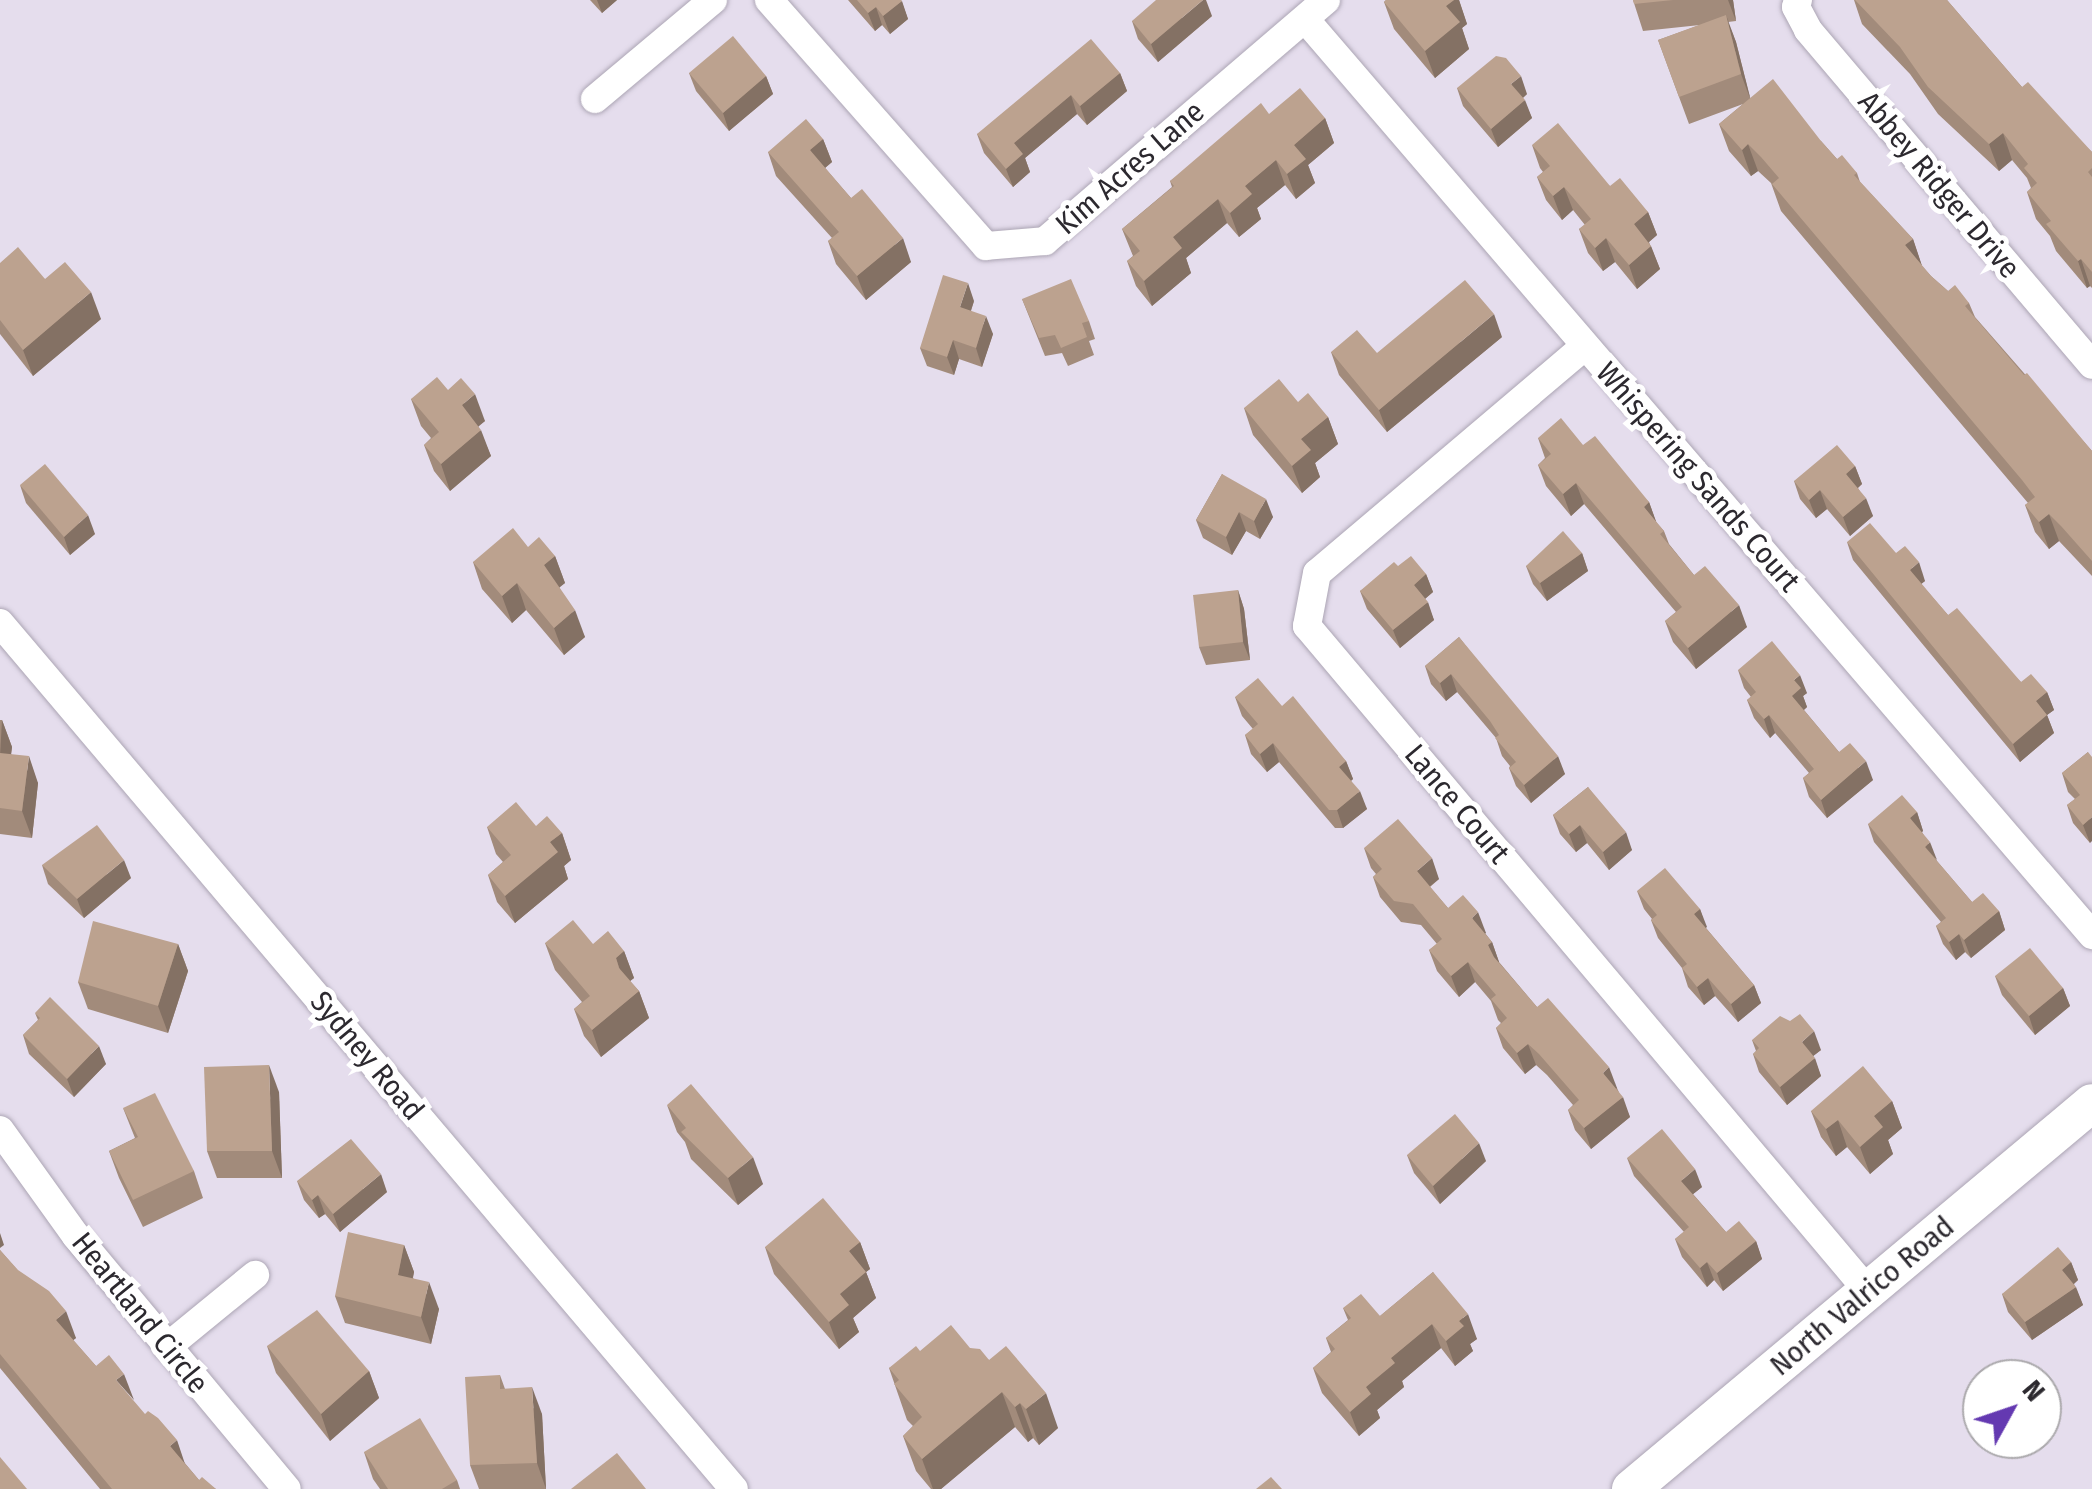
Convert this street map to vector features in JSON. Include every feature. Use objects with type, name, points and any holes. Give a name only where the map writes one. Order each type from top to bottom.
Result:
[{"type":"street","points":[[594,100],[712,0]]},
{"type":"street","name":"Kim Acres Lane","points":[[769,0],[986,246],[1045,241],[1326,0]]},
{"type":"street","name":"Abbey Ridger Drive","points":[[1798,0],[1796,7],[1808,30],[2092,366]]},
{"type":"street","name":"Whispering Sands Court","points":[[1304,18],[2092,936]]},
{"type":"street","name":"Lance Court","points":[[1585,346],[1317,573],[1306,626],[1868,1291]]},
{"type":"street","name":"Sydney Road","points":[[0,623],[734,1489]]},
{"type":"street","name":"North Valrico Road","points":[[1631,1489],[2092,1103]]},
{"type":"street","name":"Heartland Circle","points":[[0,1130],[76,1236],[287,1489]]},
{"type":"street","points":[[167,1347],[255,1275]]},
{"type":"building","points":[[857,0],[902,1],[883,16],[876,7],[868,13]]},
{"type":"building","points":[[1156,0],[1203,0],[1151,44],[1132,21]]},
{"type":"building","points":[[1386,0],[1454,0],[1446,6],[1460,22],[1425,51]]},
{"type":"building","points":[[1633,0],[1673,0],[1634,4]]},
{"type":"building","points":[[1855,0],[1947,0],[2022,87],[2028,82],[2092,152],[2092,168],[2088,172],[2092,177],[2092,272],[2046,224],[2051,221],[2027,192],[2037,183],[2024,168],[2028,164],[2003,133],[1989,144],[1928,87],[1900,47]]},
{"type":"building","points":[[1726,15],[1741,74],[1679,97],[1658,40]]},
{"type":"building","points":[[733,36],[766,76],[723,113],[689,73]]},
{"type":"building","points":[[1091,39],[1120,73],[1080,106],[1071,95],[1014,143],[1023,154],[1006,169],[977,134]]},
{"type":"building","points":[[1496,56],[1506,58],[1521,76],[1511,84],[1525,100],[1491,129],[1457,88]]},
{"type":"building","points":[[1773,79],[1821,141],[1837,159],[1842,155],[1857,173],[1854,175],[1913,239],[1905,245],[1931,276],[1948,291],[1955,285],[1969,303],[1965,306],[2092,451],[2092,561],[2049,514],[2039,522],[2025,505],[2035,497],[2022,480],[1772,184],[1779,178],[1748,144],[1742,150],[1719,124]]},
{"type":"building","points":[[1300,88],[1325,118],[1294,145],[1306,159],[1287,174],[1276,160],[1245,186],[1252,194],[1230,213],[1218,199],[1173,237],[1182,248],[1144,281],[1127,261],[1140,251],[1122,229],[1174,186],[1170,181],[1261,103],[1269,114]]},
{"type":"building","points":[[806,119],[823,139],[810,150],[851,198],[862,189],[903,238],[857,276],[828,241],[839,232],[768,152]]},
{"type":"building","points":[[1558,123],[1610,186],[1620,178],[1648,212],[1634,224],[1651,246],[1629,265],[1606,238],[1595,248],[1579,229],[1591,219],[1564,187],[1553,196],[1537,177],[1550,166],[1532,145]]},
{"type":"building","points":[[18,247],[45,279],[65,262],[91,292],[23,350],[0,320],[0,263]]},
{"type":"building","points":[[943,275],[968,283],[960,307],[986,316],[976,348],[953,340],[947,357],[920,348]]},
{"type":"building","points":[[1071,279],[1089,321],[1082,323],[1087,337],[1061,348],[1055,335],[1039,338],[1022,299]]},
{"type":"building","points":[[1465,280],[1494,314],[1379,410],[1331,352],[1357,330],[1377,353]]},
{"type":"building","points":[[437,377],[448,390],[461,378],[475,394],[462,405],[481,430],[441,464],[424,445],[439,432],[411,399]]},
{"type":"building","points":[[1279,379],[1298,402],[1308,393],[1328,417],[1301,439],[1311,450],[1292,466],[1244,408]]},
{"type":"building","points":[[1561,418],[1583,445],[1595,436],[1649,502],[1644,507],[1664,531],[1660,534],[1694,575],[1705,566],[1739,605],[1688,648],[1665,621],[1682,607],[1576,483],[1563,494],[1538,465],[1551,454],[1538,438]]},
{"type":"building","points":[[1837,445],[1855,466],[1846,474],[1866,498],[1843,517],[1820,490],[1809,500],[1794,481]]},
{"type":"building","points":[[45,464],[88,515],[64,537],[20,485]]},
{"type":"building","points":[[1222,474],[1266,499],[1254,521],[1239,512],[1226,537],[1196,520]]},
{"type":"building","points":[[1870,523],[1896,553],[1905,546],[1919,562],[1910,570],[1948,615],[1957,608],[2021,682],[2031,674],[2047,692],[2036,701],[2047,715],[2013,744],[1847,542]]},
{"type":"building","points":[[513,528],[528,547],[539,537],[555,556],[544,565],[575,610],[554,628],[517,583],[502,596],[473,562]]},
{"type":"building","points":[[1563,531],[1582,553],[1540,583],[1526,566]]},
{"type":"building","points":[[1411,556],[1426,574],[1414,585],[1428,602],[1393,630],[1360,591],[1394,562],[1398,566]]},
{"type":"building","points":[[1238,590],[1243,642],[1199,647],[1193,595]]},
{"type":"building","points":[[1459,637],[1558,756],[1524,785],[1509,768],[1516,762],[1495,738],[1499,735],[1490,721],[1451,674],[1440,683],[1425,666]]},
{"type":"building","points":[[1772,641],[1800,675],[1794,680],[1801,688],[1792,696],[1839,752],[1850,743],[1866,761],[1821,800],[1803,778],[1814,769],[1769,715],[1764,719],[1747,700],[1756,692],[1738,670]]},
{"type":"building","points":[[1258,678],[1282,706],[1293,696],[1346,761],[1339,767],[1360,791],[1337,810],[1329,810],[1273,743],[1260,754],[1245,735],[1258,724],[1235,697]]},
{"type":"building","points":[[2088,752],[2092,757],[2092,817],[2083,825],[2067,805],[2080,795],[2062,773]]},
{"type":"building","points":[[0,753],[29,756],[22,811],[0,808]]},
{"type":"building","points":[[1588,787],[1626,832],[1603,852],[1580,825],[1569,834],[1553,815]]},
{"type":"building","points":[[1902,795],[1917,812],[1910,818],[1930,842],[1925,847],[1972,902],[1983,893],[1999,911],[1964,940],[1959,934],[1949,942],[1936,926],[1946,918],[1868,824]]},
{"type":"building","points":[[516,802],[536,826],[547,816],[562,833],[550,842],[558,852],[505,896],[488,875],[511,855],[487,827]]},
{"type":"building","points":[[1398,819],[1432,858],[1417,871],[1448,908],[1463,895],[1478,912],[1472,918],[1492,942],[1488,945],[1494,957],[1537,1007],[1548,998],[1609,1067],[1603,1073],[1623,1097],[1584,1128],[1568,1110],[1579,1100],[1539,1054],[1528,1044],[1517,1053],[1496,1028],[1507,1018],[1491,999],[1496,995],[1468,962],[1451,976],[1429,950],[1442,939],[1413,904],[1394,901],[1373,877],[1382,869],[1364,848]]},
{"type":"building","points":[[97,825],[124,860],[77,899],[42,865]]},
{"type":"building","points":[[1665,868],[1700,909],[1694,914],[1754,985],[1731,1004],[1708,978],[1697,987],[1682,968],[1687,964],[1651,920],[1657,915],[1637,891]]},
{"type":"building","points":[[573,920],[593,944],[608,931],[624,951],[616,958],[619,968],[639,991],[592,1030],[574,1009],[590,996],[545,943]]},
{"type":"building","points":[[93,921],[178,944],[158,1006],[78,982]]},
{"type":"building","points":[[2030,948],[2063,988],[2029,1016],[1995,976]]},
{"type":"building","points":[[50,997],[99,1046],[67,1079],[23,1035],[40,1018],[35,1013]]},
{"type":"building","points":[[1800,1014],[1814,1031],[1802,1042],[1815,1058],[1780,1087],[1753,1054],[1759,1048],[1752,1040],[1780,1016],[1790,1021]]},
{"type":"building","points":[[269,1065],[272,1151],[207,1151],[204,1067]]},
{"type":"building","points":[[1863,1066],[1892,1101],[1874,1116],[1883,1127],[1860,1147],[1838,1120],[1826,1129],[1811,1111]]},
{"type":"building","points":[[691,1084],[753,1157],[728,1178],[681,1132],[686,1128],[667,1105]]},
{"type":"building","points":[[155,1093],[194,1171],[133,1200],[109,1151],[138,1137],[123,1108]]},
{"type":"building","points":[[1455,1114],[1479,1143],[1433,1186],[1407,1155]]},
{"type":"building","points":[[1662,1129],[1695,1169],[1681,1181],[1726,1232],[1739,1221],[1756,1241],[1717,1273],[1707,1262],[1700,1268],[1675,1239],[1689,1227],[1627,1158]]},
{"type":"building","points":[[351,1139],[381,1174],[333,1214],[318,1195],[312,1200],[297,1181]]},
{"type":"building","points":[[823,1198],[860,1242],[849,1251],[866,1272],[840,1294],[849,1305],[829,1322],[765,1247]]},
{"type":"building","points":[[348,1232],[404,1245],[398,1275],[429,1282],[421,1317],[335,1296]]},
{"type":"building","points":[[2058,1247],[2071,1262],[2062,1270],[2076,1287],[2025,1322],[2002,1294]]},
{"type":"building","points":[[0,1250],[18,1270],[49,1291],[66,1311],[56,1320],[96,1366],[109,1355],[124,1374],[116,1380],[145,1414],[148,1411],[158,1418],[177,1440],[170,1446],[199,1480],[202,1477],[216,1489],[112,1489],[0,1354]]},
{"type":"building","points":[[1433,1272],[1468,1314],[1459,1321],[1464,1326],[1446,1341],[1432,1324],[1391,1358],[1395,1363],[1366,1387],[1371,1394],[1350,1412],[1313,1368],[1335,1349],[1326,1338],[1351,1318],[1343,1308],[1361,1294],[1380,1316]]},
{"type":"building","points":[[317,1310],[369,1371],[321,1414],[267,1346]]},
{"type":"building","points":[[951,1325],[970,1348],[980,1349],[989,1360],[1006,1346],[1046,1393],[1026,1409],[1020,1403],[1015,1407],[1002,1392],[922,1459],[903,1436],[922,1417],[894,1384],[899,1380],[889,1368],[916,1346],[920,1351]]},
{"type":"building","points":[[500,1375],[500,1389],[532,1387],[537,1463],[470,1465],[465,1377]]},
{"type":"building","points":[[420,1418],[457,1480],[442,1489],[388,1489],[364,1452]]},
{"type":"building","points":[[617,1453],[646,1489],[571,1489]]},
{"type":"building","points":[[0,1457],[27,1489],[0,1489]]},
{"type":"building","points":[[1271,1477],[1282,1489],[1256,1489]]}]
